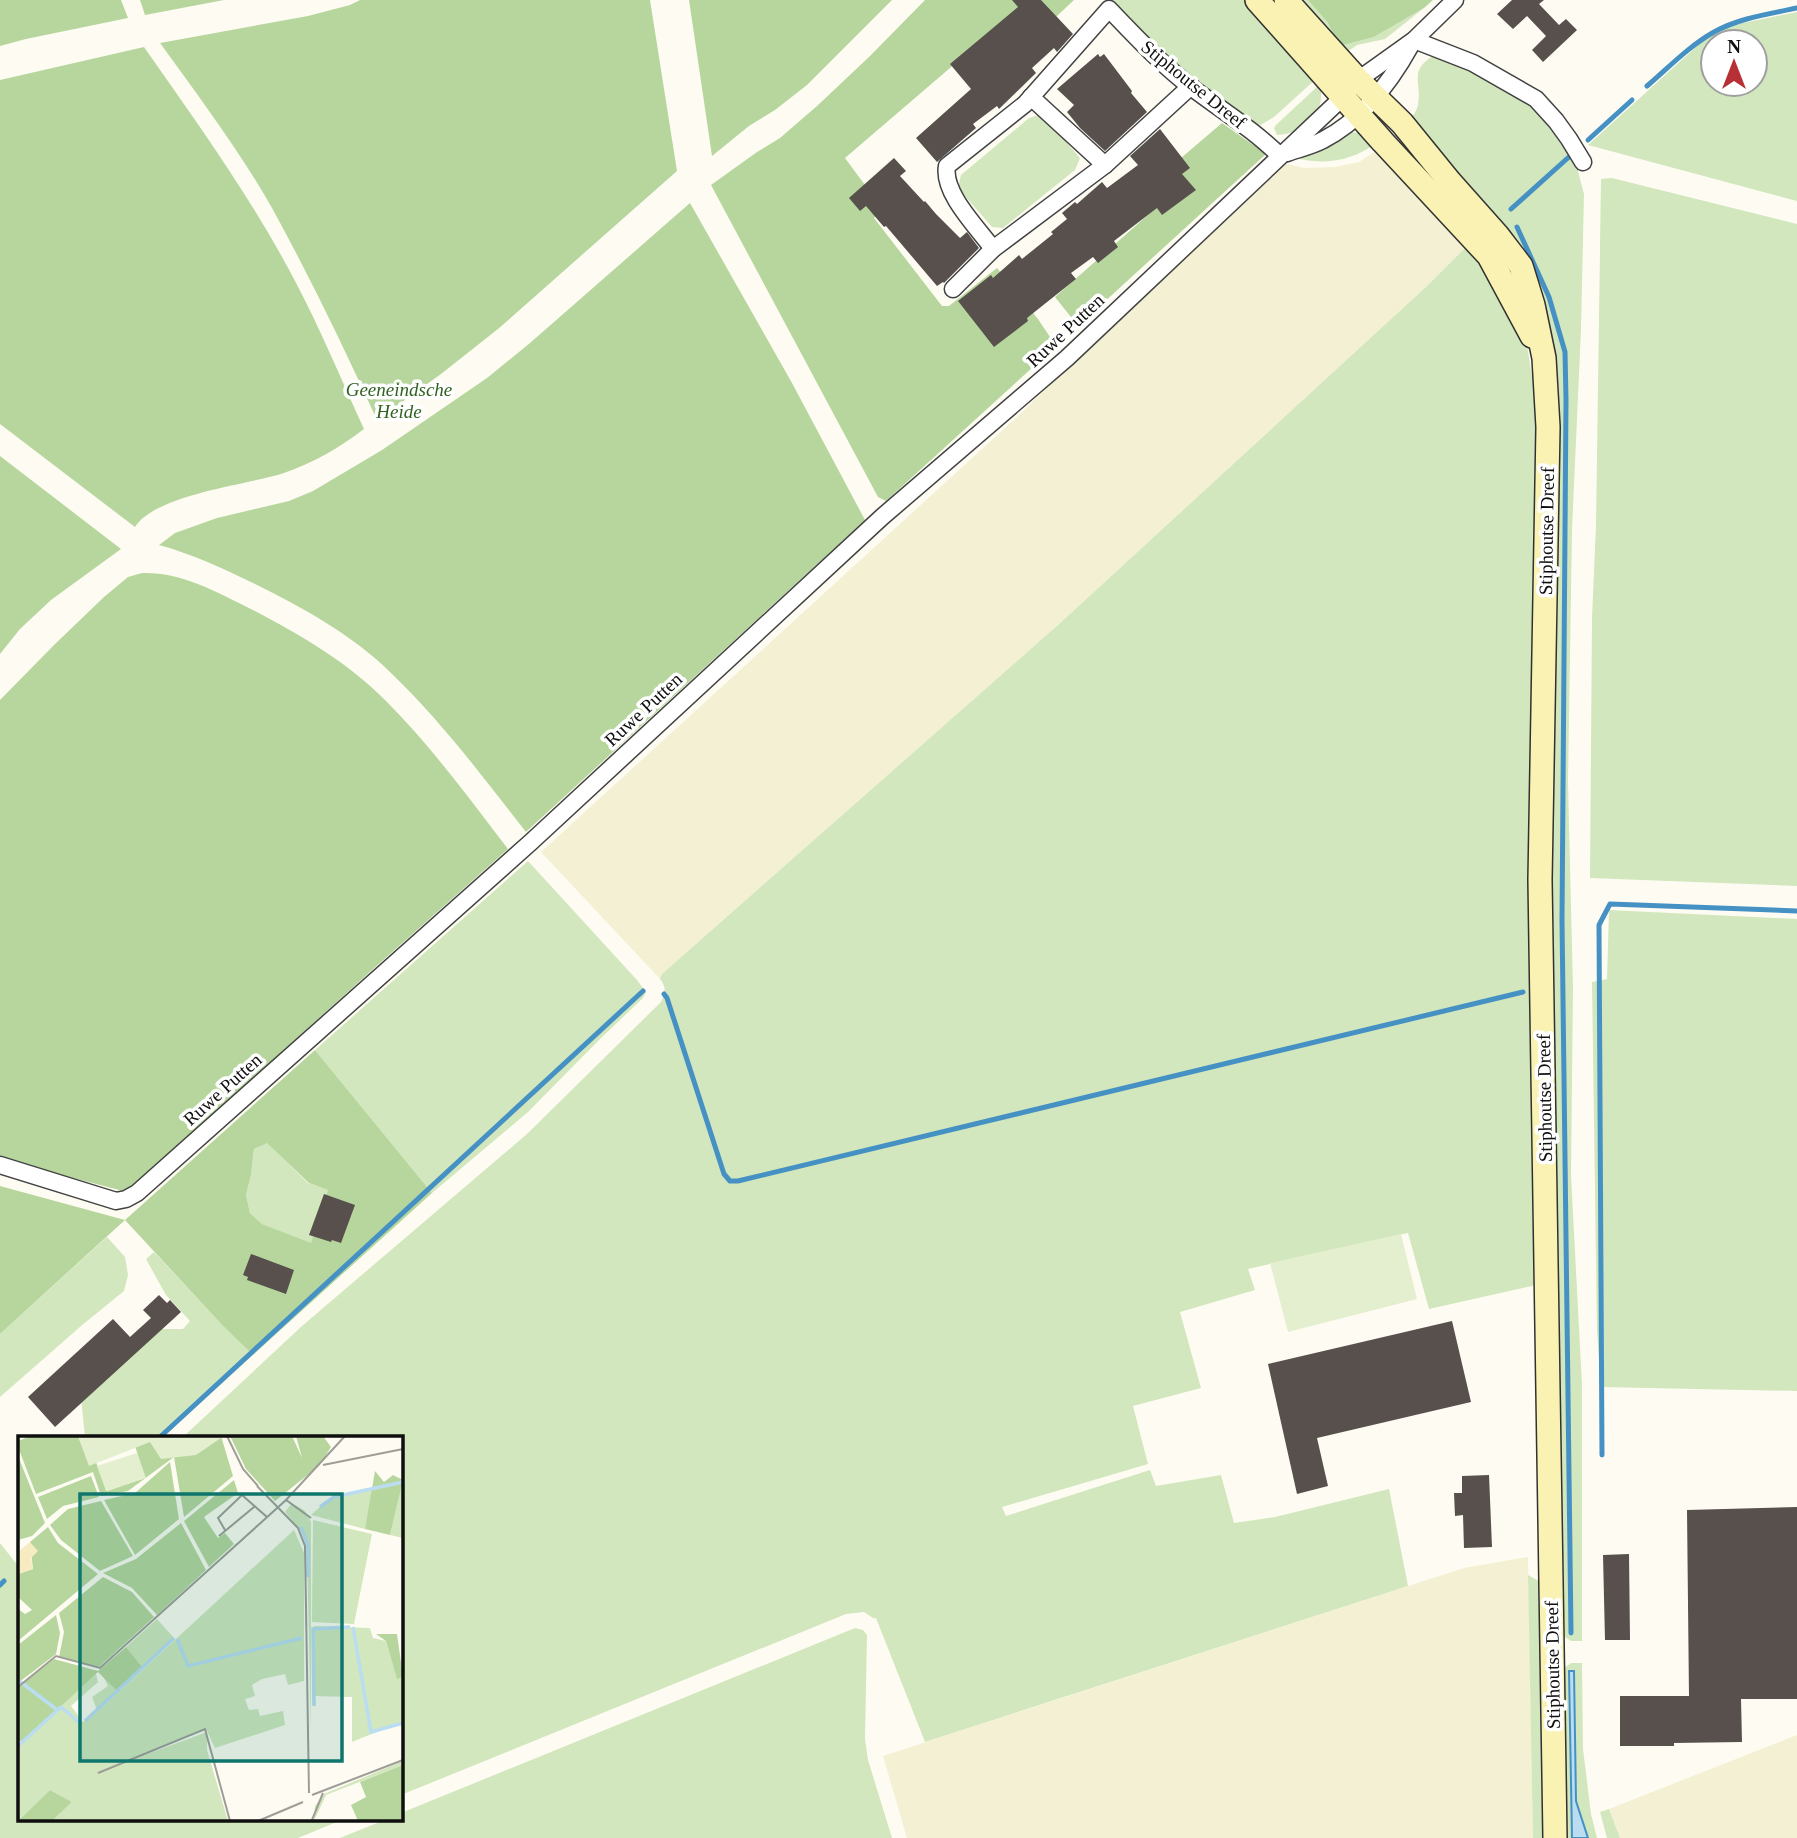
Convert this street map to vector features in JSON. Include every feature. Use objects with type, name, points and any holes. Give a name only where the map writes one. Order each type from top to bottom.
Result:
[{"type":"main road","name":"Stiphoutse Dreef","points":[[1257,0],[1489,257],[1544,358]]},
{"type":"main road","name":"Stiphoutse Dreef","points":[[1286,0],[1402,123],[1499,236],[1521,266],[1533,305],[1544,358],[1548,426],[1540,880],[1555,1838]]},
{"type":"street","name":"Ruwe Putten","points":[[0,1165],[116,1201],[126,1199],[137,1192],[531,842],[882,517],[1068,358],[1359,80],[1414,40],[1455,0]]},
{"type":"street","name":"Stiphoutse Dreef","points":[[1031,97],[1109,9],[1151,53],[1191,86],[1261,136],[1280,156]]},
{"type":"street","name":"Ruwe Putten","points":[[1280,156],[1323,140],[1359,115],[1398,68],[1414,40]]},
{"type":"street","points":[[1414,40],[1473,64],[1536,99],[1556,121],[1583,162]]},
{"type":"street","points":[[953,289],[993,248],[1105,165],[1191,86]]},
{"type":"street","points":[[993,248],[953,195],[946,175],[947,166],[1031,97],[1105,165]]},
{"type":"shaded area","points":[[1381,148],[1467,246],[1427,286],[1058,625],[662,974],[660,979],[541,852],[1017,417],[1275,167],[1284,163],[1304,168],[1335,167],[1359,162]]},
{"type":"shaded area","points":[[1528,1557],[1533,1838],[907,1838],[883,1756],[1464,1568]]},
{"type":"shaded area","points":[[1797,1735],[1797,1838],[1620,1838],[1609,1809]]},
{"type":"green space","points":[[0,0],[121,0],[128,18],[0,46]]},
{"type":"green space","points":[[140,0],[224,0],[145,15]]},
{"type":"green space","name":"Geeneindsche Heide","points":[[360,0],[650,0],[677,171],[498,329],[377,420],[272,208],[232,145],[160,43],[308,16]]},
{"type":"green space","points":[[689,0],[892,0],[807,85],[712,156]]},
{"type":"green space","points":[[925,0],[1074,0],[1040,32],[1013,14],[845,158],[882,208],[874,218],[942,306],[949,306],[997,268],[1056,346],[886,501],[878,497],[711,185],[780,138],[870,56]]},
{"type":"green space","points":[[1110,0],[1248,0],[1317,78],[1274,117],[1257,127],[1189,79],[1119,15]]},
{"type":"green space","points":[[1291,0],[1308,0],[1327,22],[1340,46],[1374,37],[1424,8],[1385,39],[1357,45],[1344,54]]},
{"type":"green space","points":[[1308,0],[1433,0],[1374,37],[1340,46],[1327,22]]},
{"type":"green space","points":[[1797,12],[1797,201],[1588,145],[1699,44],[1699,98],[1769,98],[1769,28],[1717,28]]},
{"type":"green space","points":[[144,47],[260,219],[313,316],[364,429],[305,465],[162,506],[135,527],[0,424],[0,80]]},
{"type":"green space","points":[[1433,56],[1439,56],[1498,81],[1544,115],[1575,160],[1584,194],[1572,529],[1568,783],[1573,988],[1571,1175],[1582,1385],[1582,1641],[1571,1641],[1559,1633],[1548,998],[1546,320],[1406,124],[1417,107],[1418,72]]},
{"type":"green space","points":[[1320,84],[1320,104],[1312,120],[1297,130],[1277,135],[1274,128],[1276,125]]},
{"type":"green space","points":[[1042,114],[1080,158],[1075,170],[1003,228],[992,227],[958,188],[961,175],[1029,118]]},
{"type":"green space","points":[[1222,123],[1266,154],[1078,326],[1055,297],[1174,192],[1174,164]]},
{"type":"green space","points":[[1350,132],[1361,133],[1376,143],[1359,154],[1340,160],[1300,159],[1300,156]]},
{"type":"green space","points":[[1612,178],[1797,224],[1797,886],[1590,878],[1601,179]]},
{"type":"green space","points":[[690,203],[792,383],[865,520],[526,832],[427,710],[360,646],[307,612],[253,583],[195,557],[159,545],[175,533],[217,518],[289,501],[313,491],[382,450],[487,378]]},
{"type":"green space","points":[[1467,246],[1501,291],[1527,345],[1536,402],[1531,995],[1536,1285],[1429,1309],[1408,1233],[1248,1269],[1255,1290],[1180,1312],[1201,1388],[1133,1406],[1148,1464],[1002,1507],[1006,1516],[1150,1470],[1156,1486],[1221,1475],[1234,1523],[1275,1517],[1389,1489],[1408,1586],[925,1742],[876,1618],[864,1612],[846,1614],[402,1795],[402,1436],[184,1436],[302,1326],[527,1134],[661,1002],[665,990],[660,979],[662,974],[1058,625],[1427,286]]},
{"type":"green space","points":[[0,456],[121,549],[51,600],[20,629],[0,654]]},
{"type":"green space","points":[[142,573],[182,578],[219,593],[299,636],[354,673],[385,700],[418,736],[508,849],[127,1192],[0,1159],[0,700],[104,597],[128,577]]},
{"type":"green space","points":[[528,861],[646,992],[528,1112],[432,1193],[315,1050]]},
{"type":"green space","points":[[1609,910],[1797,919],[1797,1391],[1601,1387],[1597,1330],[1592,982],[1607,979]]},
{"type":"green space","points":[[315,1050],[432,1193],[253,1355],[125,1220]],"holes":[[[267,1143],[309,1183],[328,1190],[311,1243],[262,1224],[250,1213],[246,1195],[254,1149]]]},
{"type":"green space","points":[[267,1142],[308,1183],[329,1190],[311,1244],[262,1224],[250,1213],[246,1195],[254,1149]]},
{"type":"green space","points":[[0,1186],[125,1220],[0,1334]]},
{"type":"green space","points":[[1401,1234],[1417,1299],[1288,1332],[1270,1263]]},
{"type":"green space","points":[[107,1237],[125,1257],[128,1275],[124,1291],[0,1397],[0,1334]]},
{"type":"green space","points":[[154,1252],[253,1355],[164,1436],[85,1436],[81,1398],[159,1329],[183,1329],[190,1321],[166,1295],[146,1259]]},
{"type":"green space","points":[[0,1543],[18,1566],[18,1820],[342,1820],[298,1838],[0,1838]]},
{"type":"green space","points":[[1528,1575],[1542,1583],[1546,1838],[1533,1838]]},
{"type":"green space","points":[[855,1628],[863,1630],[867,1635],[865,1739],[868,1760],[892,1838],[340,1838],[385,1820],[402,1820],[402,1813]]},
{"type":"green space","points":[[1571,1663],[1582,1663],[1583,1749],[1591,1814],[1597,1838],[1588,1838],[1576,1801],[1574,1671],[1571,1670],[1572,1838],[1563,1838],[1560,1671]]},
{"type":"green space","points":[[1609,1809],[1620,1838],[1607,1838],[1600,1812]]},
{"type":"water","points":[[1569,1671],[1574,1671],[1576,1801],[1588,1838],[1572,1838]]},
{"type":"building","points":[[1012,0],[1041,0],[1073,34],[1057,52],[1054,48],[1032,68],[1036,73],[999,109],[997,106],[973,124],[976,128],[937,162],[916,138],[971,89],[950,64],[1018,7]]},
{"type":"building","points":[[1512,0],[1544,0],[1539,4],[1559,25],[1566,19],[1577,30],[1543,62],[1532,50],[1546,36],[1527,16],[1513,29],[1497,14]]},
{"type":"building","points":[[1098,54],[1100,57],[1104,54],[1147,112],[1105,151],[1067,112],[1074,105],[1057,89]]},
{"type":"building","points":[[1160,129],[1190,168],[1182,174],[1196,190],[1162,215],[1157,208],[1114,241],[1118,247],[1098,263],[1093,257],[1071,273],[1076,279],[994,347],[958,301],[991,275],[993,278],[1019,255],[1022,259],[1053,234],[1051,232],[1067,219],[1062,213],[1075,202],[1077,204],[1102,182],[1107,188],[1138,165],[1130,156]]},
{"type":"building","points":[[894,158],[906,171],[900,176],[924,202],[960,238],[967,232],[979,248],[944,283],[937,286],[866,206],[860,211],[849,198]]},
{"type":"building","points":[[324,1194],[355,1205],[341,1243],[309,1235]]},
{"type":"building","points":[[251,1254],[294,1270],[286,1294],[247,1280],[248,1277],[243,1275]]},
{"type":"building","points":[[159,1295],[167,1303],[170,1300],[181,1312],[55,1427],[28,1397],[113,1319],[130,1337],[151,1318],[143,1310]]},
{"type":"building","points":[[1452,1321],[1471,1402],[1317,1438],[1328,1486],[1297,1494],[1268,1364]]},
{"type":"building","points":[[1489,1475],[1492,1547],[1464,1548],[1463,1515],[1455,1516],[1454,1493],[1462,1493],[1462,1476]]},
{"type":"building","points":[[1797,1507],[1797,1699],[1741,1699],[1742,1742],[1620,1746],[1620,1696],[1689,1696],[1687,1510]]},
{"type":"building","points":[[1629,1554],[1630,1640],[1605,1640],[1603,1555]]},
{"type":"waterway","points":[[1647,86],[1687,50],[1714,32],[1744,20],[1797,8]]},
{"type":"waterway","points":[[1588,140],[1632,100]]},
{"type":"waterway","points":[[1511,209],[1570,156]]},
{"type":"waterway","points":[[1517,227],[1549,297],[1565,352],[1562,920],[1571,1633]]},
{"type":"waterway","points":[[1602,1455],[1599,925],[1610,904],[1797,911]]},
{"type":"waterway","points":[[161,1436],[643,991]]},
{"type":"waterway","points":[[664,994],[724,1174],[730,1181],[738,1181],[1523,992]]},
{"type":"waterway","points":[[0,1585],[4,1581]]}]
